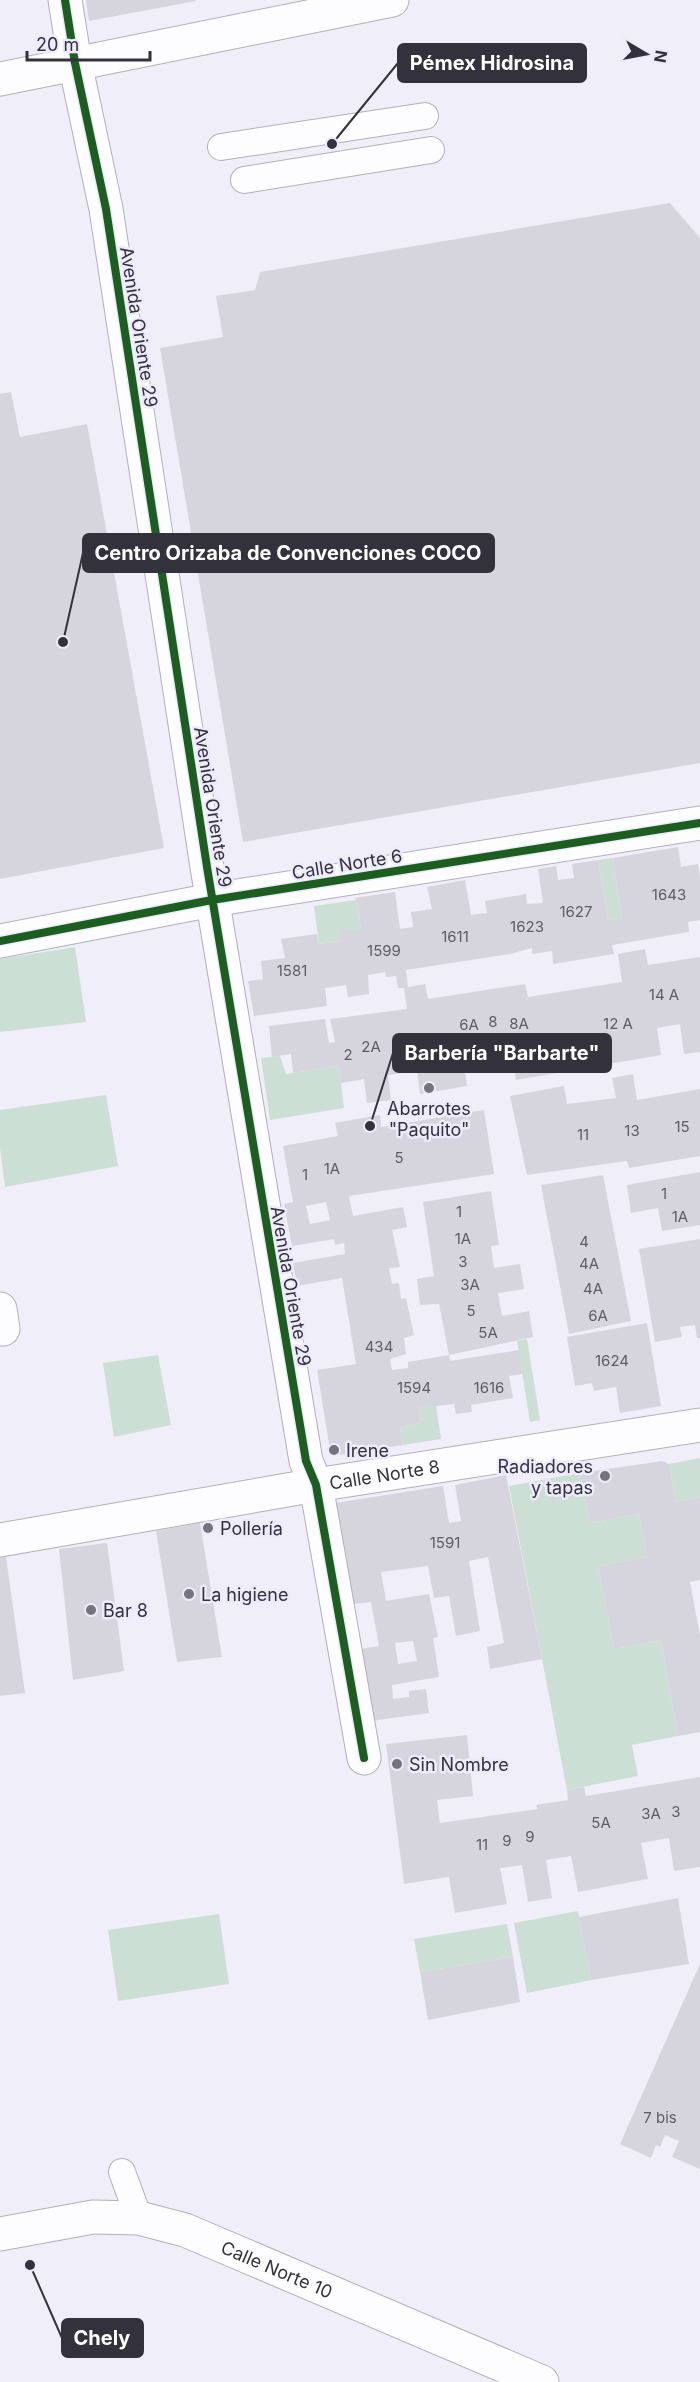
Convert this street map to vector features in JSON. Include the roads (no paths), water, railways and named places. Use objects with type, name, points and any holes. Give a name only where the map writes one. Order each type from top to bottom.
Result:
[{"type":"street","name":"Avenida Oriente 29","points":[[65,0],[75,63],[99,164],[212,900],[306,1461],[316,1485],[364,1758]]},
{"type":"street","points":[[0,79],[392,0]]},
{"type":"street","name":"Calle Norte 6","points":[[0,941],[212,900],[700,823]]},
{"type":"street","name":"Calle Norte 8","points":[[0,1540],[316,1485],[700,1425]]},
{"type":"street","name":"Calle Norte 10","points":[[0,2234],[93,2217],[139,2218],[185,2230],[542,2382]]},
{"type":"lane","points":[[221,147],[425,116]]},
{"type":"lane","points":[[244,180],[430,150]]},
{"type":"lane","points":[[122,2172],[139,2218]]},
{"type":"place","name":"Pémex Hidrosina","points":[[332,144]]},
{"type":"place","name":"Centro Orizaba de Convenciones COCO","points":[[63,642]]},
{"type":"place","name":"Abarrotes \"Paquito\"","points":[[429,1088]]},
{"type":"place","name":"Barbería \"Barbarte\"","points":[[370,1126]]},
{"type":"place","name":"Irene","points":[[334,1450]]},
{"type":"place","name":"Radiadores y tapas","points":[[605,1476]]},
{"type":"place","name":"Pollería","points":[[208,1528]]},
{"type":"place","name":"La higiene","points":[[189,1594]]},
{"type":"place","name":"Bar 8","points":[[91,1610]]},
{"type":"place","name":"Sin Nombre","points":[[397,1764]]},
{"type":"place","name":"Chely","points":[[30,2265]]}]
